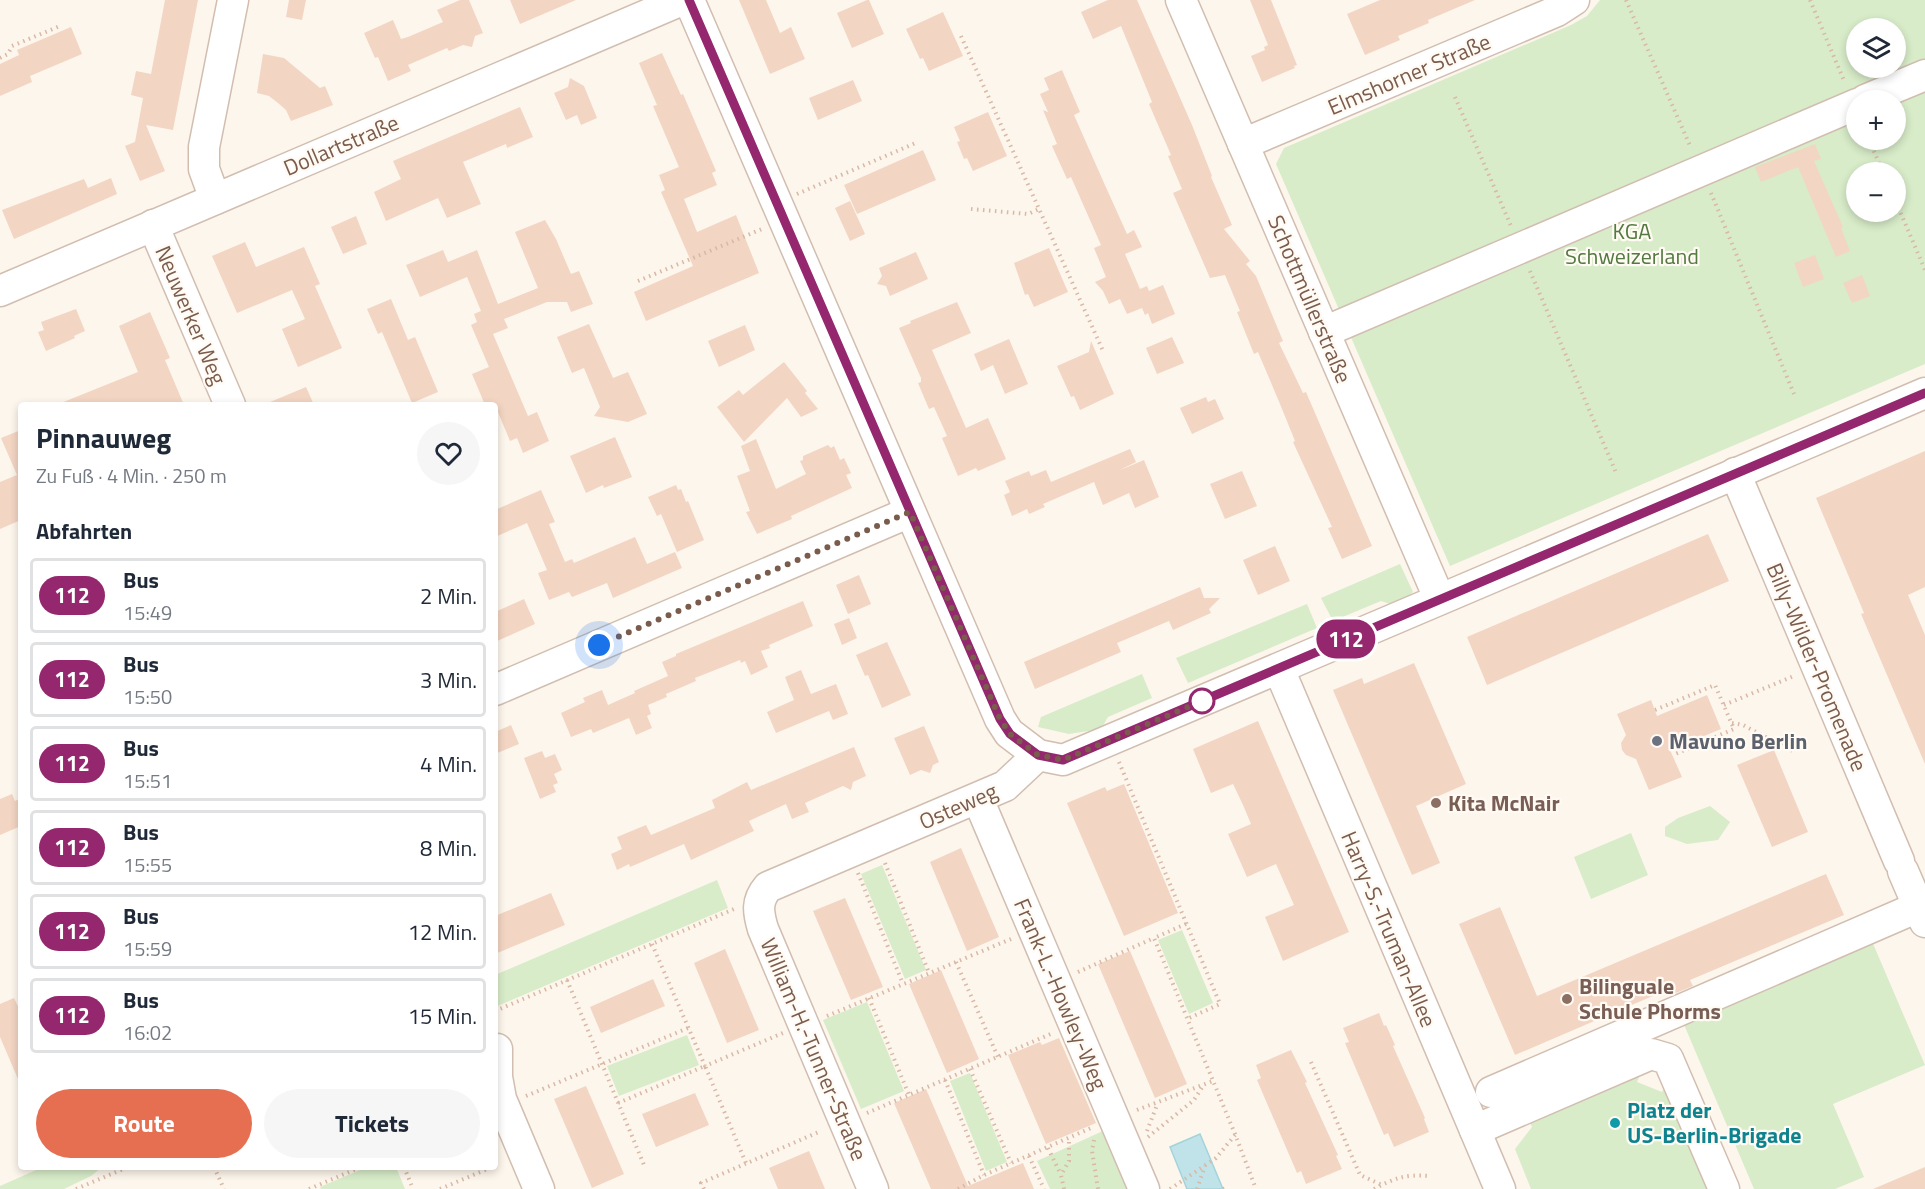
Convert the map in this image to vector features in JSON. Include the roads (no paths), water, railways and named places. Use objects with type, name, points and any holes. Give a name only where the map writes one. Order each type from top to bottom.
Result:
[{"type":"street","points":[[215,199],[204,169],[204,147],[233,0]]},
{"type":"street","name":"Dollartstraße","points":[[0,291],[682,0]]},
{"type":"street","points":[[689,0],[1000,719],[1010,734],[1038,755],[1063,760],[1925,393]]},
{"type":"street","name":"Schottmüllerstraße","points":[[1181,0],[1439,598]]},
{"type":"street","name":"Elmshorner Straße","points":[[1243,144],[1557,11],[1574,0]]},
{"type":"street","points":[[1890,90],[1925,75]]},
{"type":"street","points":[[1324,332],[1846,109]]},
{"type":"street","name":"Neuwerker Weg","points":[[153,225],[229,402]]},
{"type":"street","name":"Billy-Wilder-Promenade","points":[[1735,473],[1922,914]]},
{"type":"street","points":[[498,689],[910,512]]},
{"type":"street","name":"Harry-S.-Truman-Allee","points":[[1279,669],[1500,1189]]},
{"type":"street","name":"Osteweg","points":[[746,908],[768,887],[1005,786],[1038,755]]},
{"type":"street","name":"Frank-L.-Howley-Weg","points":[[978,799],[1144,1189]]},
{"type":"street","name":"William-H.-Tunner-Straße","points":[[746,908],[763,929],[873,1189]]},
{"type":"street","points":[[1491,1092],[1922,914]]},
{"type":"street","points":[[1475,1130],[1651,1053],[1668,1059],[1724,1189]]},
{"type":"street","points":[[498,1082],[501,1099],[539,1189]]},
{"type":"water","points":[[1200,1134],[1223,1189],[1187,1189],[1170,1147]]},
{"type":"place","name":"Mavuno Berlin","points":[[1657,741]]},
{"type":"place","name":"Kita McNair","points":[[1436,803]]},
{"type":"place","name":"Bilinguale Schule Phorms","points":[[1567,999]]},
{"type":"place","name":"Platz der US-Berlin-Brigade","points":[[1615,1123]]},
{"type":"park label","name":"KGA Schweizerland","points":[[1632,244]]}]
